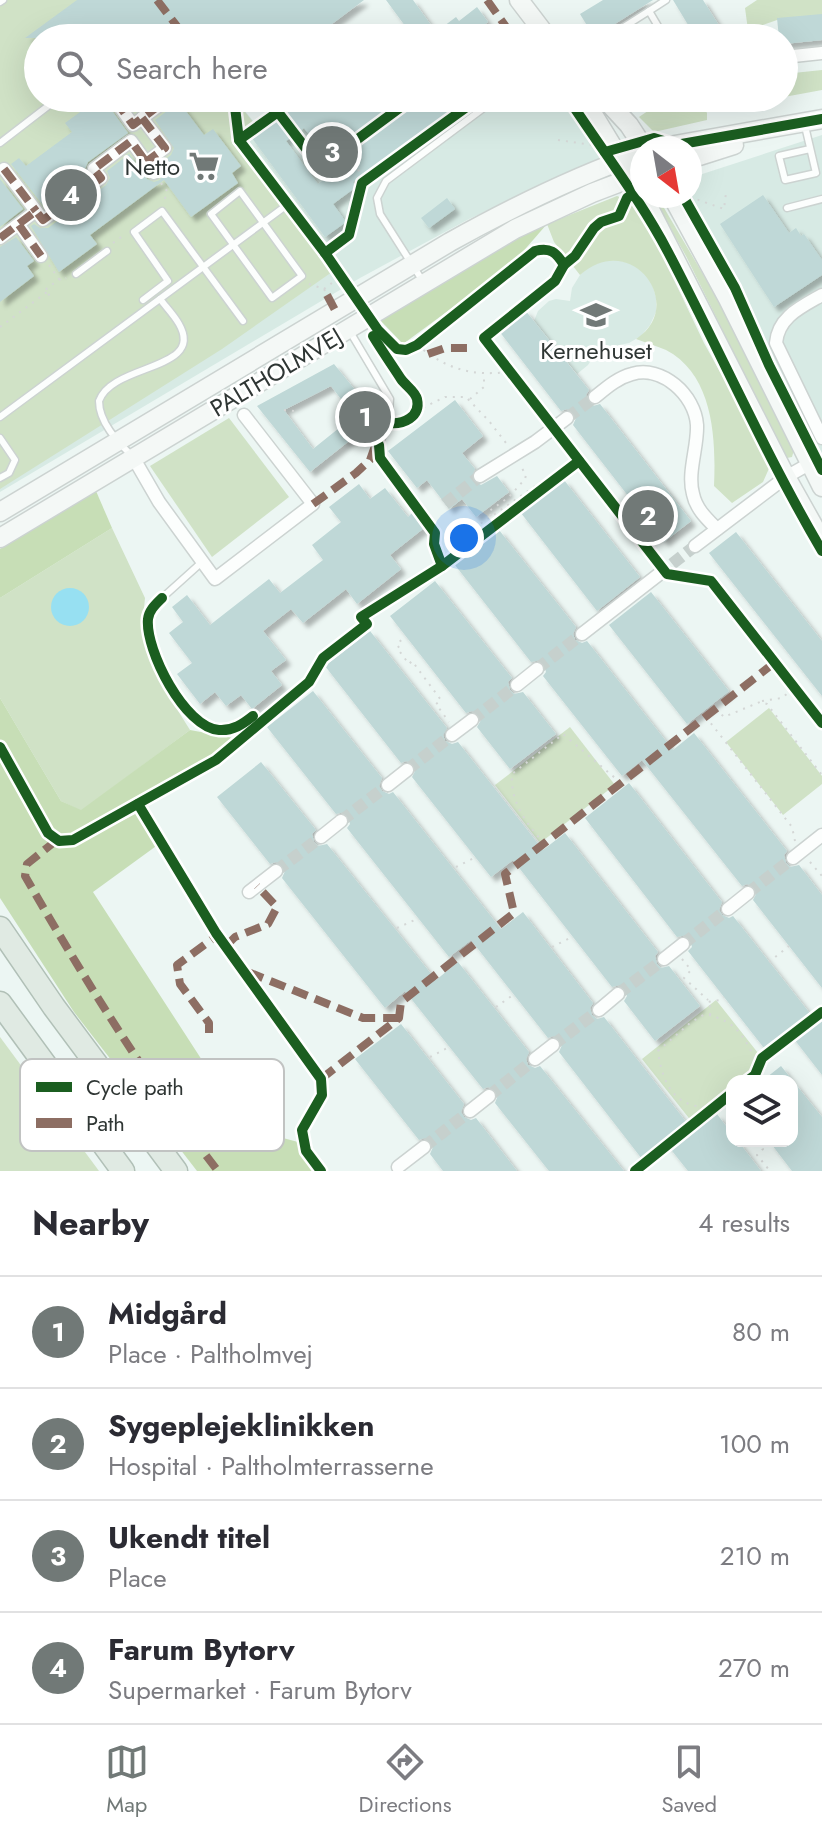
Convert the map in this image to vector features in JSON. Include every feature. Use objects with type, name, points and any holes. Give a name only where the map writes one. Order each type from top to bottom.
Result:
[{"type":"highway","points":[[0,928],[93,1059]]},
{"type":"highway","points":[[0,1003],[41,1059]]},
{"type":"highway","points":[[108,1151],[123,1171]]},
{"type":"highway","points":[[161,1151],[176,1171]]},
{"type":"street","points":[[519,0],[537,24]]},
{"type":"street","points":[[798,56],[822,53]]},
{"type":"street","points":[[125,112],[139,129],[165,148],[146,162]]},
{"type":"street","points":[[0,238],[22,229],[101,178],[94,169],[155,112]]},
{"type":"street","points":[[590,112],[609,152],[630,170]]},
{"type":"street","points":[[617,112],[635,136]]},
{"type":"street","points":[[702,141],[813,122]]},
{"type":"street","points":[[702,155],[813,122]]},
{"type":"street","points":[[139,129],[146,162],[154,173]]},
{"type":"street","name":"PALTHOLMVEJ","points":[[0,512],[412,265],[609,152],[630,151]]},
{"type":"street","points":[[4,169],[39,216]]},
{"type":"street","name":"PALTHOLMVEJ","points":[[0,538],[515,229],[630,179]]},
{"type":"street","points":[[649,208],[822,541]]},
{"type":"street","points":[[679,208],[822,487]]},
{"type":"street","points":[[22,229],[41,256]]},
{"type":"street","points":[[822,295],[785,319],[777,331],[776,343],[822,438]]},
{"type":"street","points":[[595,397],[618,379],[634,373],[650,372],[666,378],[679,388],[691,405],[697,424],[692,491],[704,516],[717,529]]},
{"type":"street","points":[[133,457],[159,502],[215,579],[313,504],[244,415]]},
{"type":"street","points":[[480,476],[567,418]]},
{"type":"street","points":[[695,546],[786,477],[809,464]]},
{"type":"street","points":[[582,634],[658,575]]},
{"type":"street","points":[[517,685],[537,669]]},
{"type":"street","points":[[451,728],[472,720]]},
{"type":"street","points":[[388,785],[407,770]]},
{"type":"street","points":[[321,837],[341,821]]},
{"type":"street","points":[[798,854],[822,835]]},
{"type":"street","points":[[249,892],[276,871]]},
{"type":"street","points":[[728,909],[748,893]]},
{"type":"street","points":[[599,1010],[618,994]]},
{"type":"street","points":[[535,1059],[553,1045]]},
{"type":"street","points":[[470,1111],[489,1096]]},
{"type":"street","points":[[398,1167],[424,1147]]},
{"type":"lane","points":[[628,24],[666,0]]},
{"type":"lane","points":[[649,11],[657,24]]},
{"type":"lane","points":[[0,143],[36,112]]},
{"type":"lane","points":[[239,140],[278,112],[320,167],[394,112]]},
{"type":"lane","points":[[423,283],[380,214],[377,198],[386,181],[478,112]]},
{"type":"lane","points":[[810,149],[779,156],[785,180],[816,173],[810,149],[813,122]]},
{"type":"lane","points":[[240,191],[302,276],[272,298],[233,245],[211,214],[240,191]]},
{"type":"lane","points":[[787,208],[822,199]]},
{"type":"lane","points":[[0,417],[287,205]]},
{"type":"lane","points":[[143,300],[168,281],[134,232],[162,211],[243,321]]},
{"type":"lane","points":[[76,274],[107,251]]},
{"type":"lane","points":[[133,457],[117,441],[99,410],[101,394],[111,382],[172,358],[181,351],[184,341],[179,324],[160,299]]},
{"type":"lane","points":[[349,328],[390,399],[388,423],[379,445]]},
{"type":"lane","points":[[0,438],[15,460],[9,473],[0,478]]},
{"type":"lane","points":[[162,598],[202,562]]},
{"type":"path","points":[[591,133],[609,152]]},
{"type":"path","points":[[558,140],[609,152]]},
{"type":"path","points":[[343,150],[366,180]]},
{"type":"path","points":[[359,196],[362,183],[379,171]]},
{"type":"path","points":[[154,173],[167,191],[162,211]]},
{"type":"path","points":[[702,202],[724,209],[726,193]]},
{"type":"path","points":[[0,327],[20,315],[59,279],[41,256]]},
{"type":"path","points":[[302,276],[307,283],[324,289],[344,280],[333,264]]},
{"type":"path","points":[[324,289],[327,295]]},
{"type":"path","points":[[47,292],[50,296]]},
{"type":"path","points":[[406,350],[429,336]]},
{"type":"path","points":[[417,345],[440,364],[484,375],[514,377]]},
{"type":"path","points":[[501,360],[514,377]]},
{"type":"path","points":[[469,399],[484,387],[484,375]]},
{"type":"path","points":[[415,395],[416,411]]},
{"type":"path","points":[[388,423],[404,423],[416,411],[453,396],[469,399],[498,431],[526,475],[509,497],[488,512],[495,522]]},
{"type":"path","points":[[284,410],[295,411]]},
{"type":"path","points":[[462,551],[495,522],[552,481]]},
{"type":"path","points":[[461,537],[495,522]]},
{"type":"path","points":[[445,535],[481,536]]},
{"type":"path","points":[[400,640],[402,644],[397,648],[409,664],[412,661],[441,700],[436,704],[451,728]]},
{"type":"path","points":[[716,709],[724,717],[760,702],[782,698],[794,688]]},
{"type":"path","points":[[760,702],[769,707],[822,775]]},
{"type":"path","points":[[706,717],[792,827],[798,854]]},
{"type":"path","points":[[544,843],[528,826],[511,790],[512,774],[563,734],[621,783]]},
{"type":"path","points":[[456,867],[474,858]]},
{"type":"path","points":[[811,862],[822,876]]},
{"type":"path","points":[[397,928],[417,919]]},
{"type":"path","points":[[552,947],[572,937]]},
{"type":"path","points":[[769,962],[789,946]]},
{"type":"path","points":[[673,951],[691,970],[684,978],[708,1000],[710,1015]]},
{"type":"path","points":[[496,1007],[513,995]]},
{"type":"path","points":[[708,1000],[724,997]]},
{"type":"path","points":[[712,1109],[691,1105],[675,1096],[661,1073],[658,1051],[705,1014],[726,1019],[745,1038],[759,1067]]},
{"type":"path","points":[[430,1057],[449,1047]]},
{"type":"path","points":[[701,1118],[726,1102]]},
{"type":"path","points":[[762,1147],[757,1155],[770,1171]]},
{"type":"shaded area","points":[[0,0],[24,24],[24,112],[246,112],[254,122],[268,112],[571,112],[602,157],[469,219],[360,278],[0,492]]},
{"type":"shaded area","points":[[822,135],[822,455],[772,362],[697,208],[702,208],[702,174]]},
{"type":"shaded area","name":"Kernehuset","points":[[618,260],[644,272],[656,297],[656,312],[641,336],[629,343],[601,345],[588,365],[577,374],[534,321],[538,311],[549,301],[570,301],[572,288],[590,266]]},
{"type":"green space","points":[[0,0],[157,0],[82,24],[24,24],[24,112],[245,112],[253,122],[241,152],[332,272],[222,349],[0,489]]},
{"type":"green space","points":[[757,0],[822,0],[822,17],[747,24],[745,8]]},
{"type":"green space","points":[[822,70],[822,90],[798,94],[798,73]]},
{"type":"green space","points":[[646,112],[707,113],[707,120],[654,132],[639,117]]},
{"type":"green space","points":[[617,196],[630,201],[630,208],[640,208],[704,343],[771,464],[763,482],[732,503],[714,486],[714,449],[709,410],[694,375],[682,361],[666,350],[636,339],[650,325],[656,309],[655,293],[647,278],[634,267],[618,261],[600,263],[580,275],[554,242],[547,224]]},
{"type":"green space","points":[[659,208],[664,208],[730,320],[794,450],[792,457],[787,458],[782,451],[686,256]]},
{"type":"green space","points":[[547,224],[513,263],[403,344],[379,319],[483,255]]},
{"type":"green space","points":[[229,418],[289,497],[212,557],[150,466]]},
{"type":"green space","points":[[96,491],[112,528],[0,598],[0,549]]},
{"type":"green space","points":[[112,528],[145,598],[143,619],[160,682],[190,730],[81,811],[61,801],[0,698],[0,598]]},
{"type":"green space","points":[[0,698],[61,801],[81,810],[190,730],[233,738],[200,764],[70,837],[71,847],[137,813],[159,844],[93,892],[201,1059],[110,1059],[74,1012],[0,898]]},
{"type":"green space","points":[[769,708],[822,776],[822,784],[783,815],[726,742]]},
{"type":"green space","points":[[570,727],[615,785],[540,843],[495,785]]},
{"type":"green space","points":[[716,1000],[766,1063],[751,1075],[726,1075],[726,1095],[692,1122],[642,1059]]},
{"type":"green space","points":[[0,1037],[20,1064],[20,1151],[84,1151],[99,1171],[0,1171]]},
{"type":"green space","points":[[284,1138],[298,1142],[320,1171],[197,1171],[182,1151],[284,1151]]},
{"type":"water","points":[[70,588],[83,594],[89,607],[83,620],[70,626],[57,620],[51,607],[57,594]]},
{"type":"building","points":[[77,0],[364,0],[332,24],[44,24]]},
{"type":"building","points":[[386,0],[413,0],[430,24],[404,24]]},
{"type":"building","points":[[603,0],[653,0],[615,24],[586,24],[580,14]]},
{"type":"building","points":[[673,0],[703,0],[718,24],[688,24]]},
{"type":"building","points":[[477,7],[488,22],[447,24],[456,17],[459,21]]},
{"type":"building","points":[[822,14],[822,40],[798,43],[798,24],[778,24],[777,18]]},
{"type":"building","points":[[80,112],[113,112],[128,133],[88,162],[85,169],[88,176],[45,208],[11,164],[19,158],[26,166],[72,132],[65,123]]},
{"type":"building","points":[[166,112],[187,112],[204,135],[213,129],[241,166],[232,173],[238,183],[191,217],[164,180],[90,235],[97,244],[59,272],[31,226],[48,228],[106,185],[110,178],[107,171],[129,154],[147,179],[154,182],[160,180],[163,173],[159,164],[171,155],[174,148],[155,120]]},
{"type":"building","points":[[286,112],[384,112],[343,142],[340,138],[322,151],[304,128],[300,131]]},
{"type":"building","points":[[405,112],[448,112],[353,182],[356,187],[333,204],[346,222],[325,237],[252,138],[277,120],[290,138],[286,141],[318,184],[354,157],[350,152]]},
{"type":"building","points":[[0,179],[23,209],[0,227]]},
{"type":"building","points":[[763,195],[789,233],[796,228],[801,236],[804,234],[822,260],[822,275],[774,307],[720,224]]},
{"type":"building","points":[[447,198],[455,209],[429,228],[421,218]]},
{"type":"building","points":[[16,237],[34,261],[27,266],[34,276],[0,302],[0,247]]},
{"type":"building","points":[[525,310],[589,390],[586,395],[588,402],[593,406],[600,404],[691,521],[664,542],[573,425],[576,418],[574,412],[567,409],[561,411],[499,331]]},
{"type":"building","points":[[334,364],[378,418],[310,472],[257,406]],"holes":[[[331,386],[354,416],[313,449],[284,410]]]},
{"type":"building","points":[[455,400],[483,436],[462,453],[475,469],[472,480],[481,485],[497,476],[509,492],[476,517],[462,499],[449,509],[427,480],[417,488],[388,451]]},
{"type":"building","points":[[564,480],[640,577],[597,611],[521,513]]},
{"type":"building","points":[[359,484],[370,499],[385,488],[408,517],[412,513],[424,528],[390,555],[401,569],[357,604],[346,589],[303,623],[291,609],[263,631],[286,660],[271,671],[282,685],[252,709],[241,695],[226,706],[215,692],[200,704],[177,674],[192,663],[169,633],[183,622],[172,607],[187,595],[210,625],[269,579],[280,593],[323,560],[312,545],[341,522],[329,507]]},
{"type":"building","points":[[499,530],[576,627],[573,634],[575,640],[582,643],[587,641],[673,750],[694,733],[787,851],[784,855],[786,863],[790,867],[799,865],[822,895],[822,988],[753,900],[757,892],[754,887],[747,884],[742,886],[642,760],[622,776],[543,676],[546,672],[544,664],[540,660],[531,662],[455,565]]},
{"type":"building","points":[[736,532],[822,641],[822,696],[709,553]]},
{"type":"building","points":[[435,581],[512,678],[508,682],[510,690],[514,694],[523,692],[556,734],[510,769],[477,727],[481,720],[479,714],[472,711],[466,713],[390,616]]},
{"type":"building","points":[[651,592],[729,691],[687,724],[609,625]]},
{"type":"building","points":[[370,631],[447,728],[443,735],[445,741],[452,744],[458,742],[543,850],[565,833],[658,952],[655,956],[657,964],[661,968],[669,966],[700,1006],[655,1041],[624,1001],[627,996],[625,989],[620,985],[612,987],[513,860],[491,877],[412,777],[416,769],[414,764],[401,763],[325,666]]},
{"type":"building","points":[[313,691],[382,778],[379,786],[382,791],[393,792],[501,929],[523,912],[593,1003],[590,1008],[592,1015],[597,1019],[604,1017],[694,1132],[717,1114],[726,1126],[726,1147],[743,1147],[761,1171],[688,1171],[665,1142],[642,1159],[559,1052],[562,1045],[560,1039],[553,1036],[548,1038],[471,940],[449,957],[347,828],[350,824],[348,816],[344,812],[336,814],[267,727]]},
{"type":"building","points":[[261,762],[316,830],[312,834],[314,842],[318,846],[327,844],[436,980],[458,962],[529,1052],[526,1059],[528,1065],[535,1068],[540,1066],[624,1171],[549,1171],[495,1103],[496,1090],[483,1089],[405,991],[385,1008],[282,878],[285,871],[283,865],[276,862],[270,864],[217,797]]},
{"type":"building","points":[[629,783],[722,902],[719,910],[722,915],[733,916],[816,1021],[822,1017],[822,1075],[787,1030],[764,1048],[688,951],[692,947],[690,939],[686,935],[677,937],[585,818]]},
{"type":"building","points":[[401,1024],[464,1104],[461,1112],[464,1117],[471,1120],[476,1118],[517,1171],[443,1171],[430,1154],[433,1147],[431,1141],[424,1138],[419,1140],[355,1059]]},
{"type":"building","points":[[781,1066],[788,1075],[770,1075]]},
{"type":"building","points":[[798,1087],[822,1117],[822,1171],[792,1171],[774,1147],[798,1147]]},
{"type":"tunnel","points":[[567,418],[595,397]]},
{"type":"tunnel","points":[[445,504],[480,476]]},
{"type":"tunnel","points":[[658,575],[695,546]]},
{"type":"tunnel","points":[[537,669],[582,634]]},
{"type":"tunnel","points":[[472,720],[517,685]]},
{"type":"tunnel","points":[[407,770],[452,735]]},
{"type":"tunnel","points":[[341,821],[388,785]]},
{"type":"tunnel","points":[[276,871],[321,837]]},
{"type":"tunnel","points":[[748,893],[793,858]]},
{"type":"tunnel","points":[[683,944],[728,909]]},
{"type":"tunnel","points":[[618,994],[664,959]]},
{"type":"tunnel","points":[[553,1045],[599,1010]]},
{"type":"tunnel","points":[[489,1096],[535,1059]]},
{"type":"tunnel","points":[[424,1147],[470,1111]]},
{"type":"marked path","points":[[157,0],[175,24]]},
{"type":"marked path","points":[[487,0],[504,24]]},
{"type":"marked path","points":[[124,112],[133,125],[150,112]]},
{"type":"marked path","points":[[142,118],[165,148],[146,162]]},
{"type":"marked path","points":[[0,238],[36,211],[43,220],[101,178],[94,169],[131,141],[154,173]]},
{"type":"marked path","points":[[4,169],[36,211]]},
{"type":"marked path","points":[[19,225],[41,256]]},
{"type":"marked path","points":[[327,295],[335,310]]},
{"type":"marked path","points":[[428,354],[445,348],[470,348]]},
{"type":"marked path","points":[[313,504],[370,460],[375,446]]},
{"type":"marked path","points":[[321,1079],[399,1018],[401,1002],[514,913],[505,874],[774,663]]},
{"type":"marked path","points":[[57,840],[27,864],[25,876],[138,1059]]},
{"type":"marked path","points":[[226,946],[235,937],[268,924],[277,907],[257,886]]},
{"type":"marked path","points":[[209,1033],[209,1023],[180,984],[177,965],[218,935]]},
{"type":"marked path","points":[[248,972],[363,1018],[399,1018]]},
{"type":"marked path","points":[[203,1151],[218,1171]]},
{"type":"cycle path","points":[[236,112],[239,140],[325,253],[378,330],[397,349],[406,350],[417,345],[535,251],[552,252],[564,265]]},
{"type":"cycle path","points":[[239,140],[278,112]]},
{"type":"cycle path","points":[[278,112],[320,167],[394,112]]},
{"type":"cycle path","points":[[325,253],[349,235],[362,183],[460,112]]},
{"type":"cycle path","points":[[577,112],[657,232],[781,477],[822,551]]},
{"type":"cycle path","points":[[605,152],[654,138],[676,145],[822,119]]},
{"type":"cycle path","points":[[630,196],[619,216],[594,228],[555,281],[484,338],[667,574],[711,581],[822,723]]},
{"type":"cycle path","points":[[690,208],[735,288],[769,365],[822,470]]},
{"type":"cycle path","points":[[373,336],[417,399],[414,415],[399,423],[388,423]]},
{"type":"cycle path","points":[[379,445],[380,458],[435,533],[434,544],[442,566]]},
{"type":"cycle path","points":[[0,747],[48,833],[59,841],[73,840],[216,760],[309,682],[323,658],[367,624],[361,617],[442,566],[579,461]]},
{"type":"cycle path","points":[[162,598],[150,613],[149,633],[160,667],[181,702],[206,726],[219,730],[233,728],[253,716]]},
{"type":"cycle path","points":[[138,804],[216,933],[321,1079],[322,1095],[302,1130],[306,1151],[321,1171]]},
{"type":"cycle path","points":[[755,1075],[762,1058],[822,1012]]},
{"type":"cycle path","points":[[635,1171],[726,1098]]},
{"type":"place","name":"Ukendt titel","points":[[332,152]]},
{"type":"place","name":"Netto","points":[[204,166]]},
{"type":"place","name":"Farum Bytorv","points":[[71,195]]},
{"type":"place","name":"Kernehuset","points":[[596,315]]},
{"type":"place","name":"Midgård","points":[[365,417]]},
{"type":"place","name":"Sygeplejeklinikken","points":[[648,516]]}]
